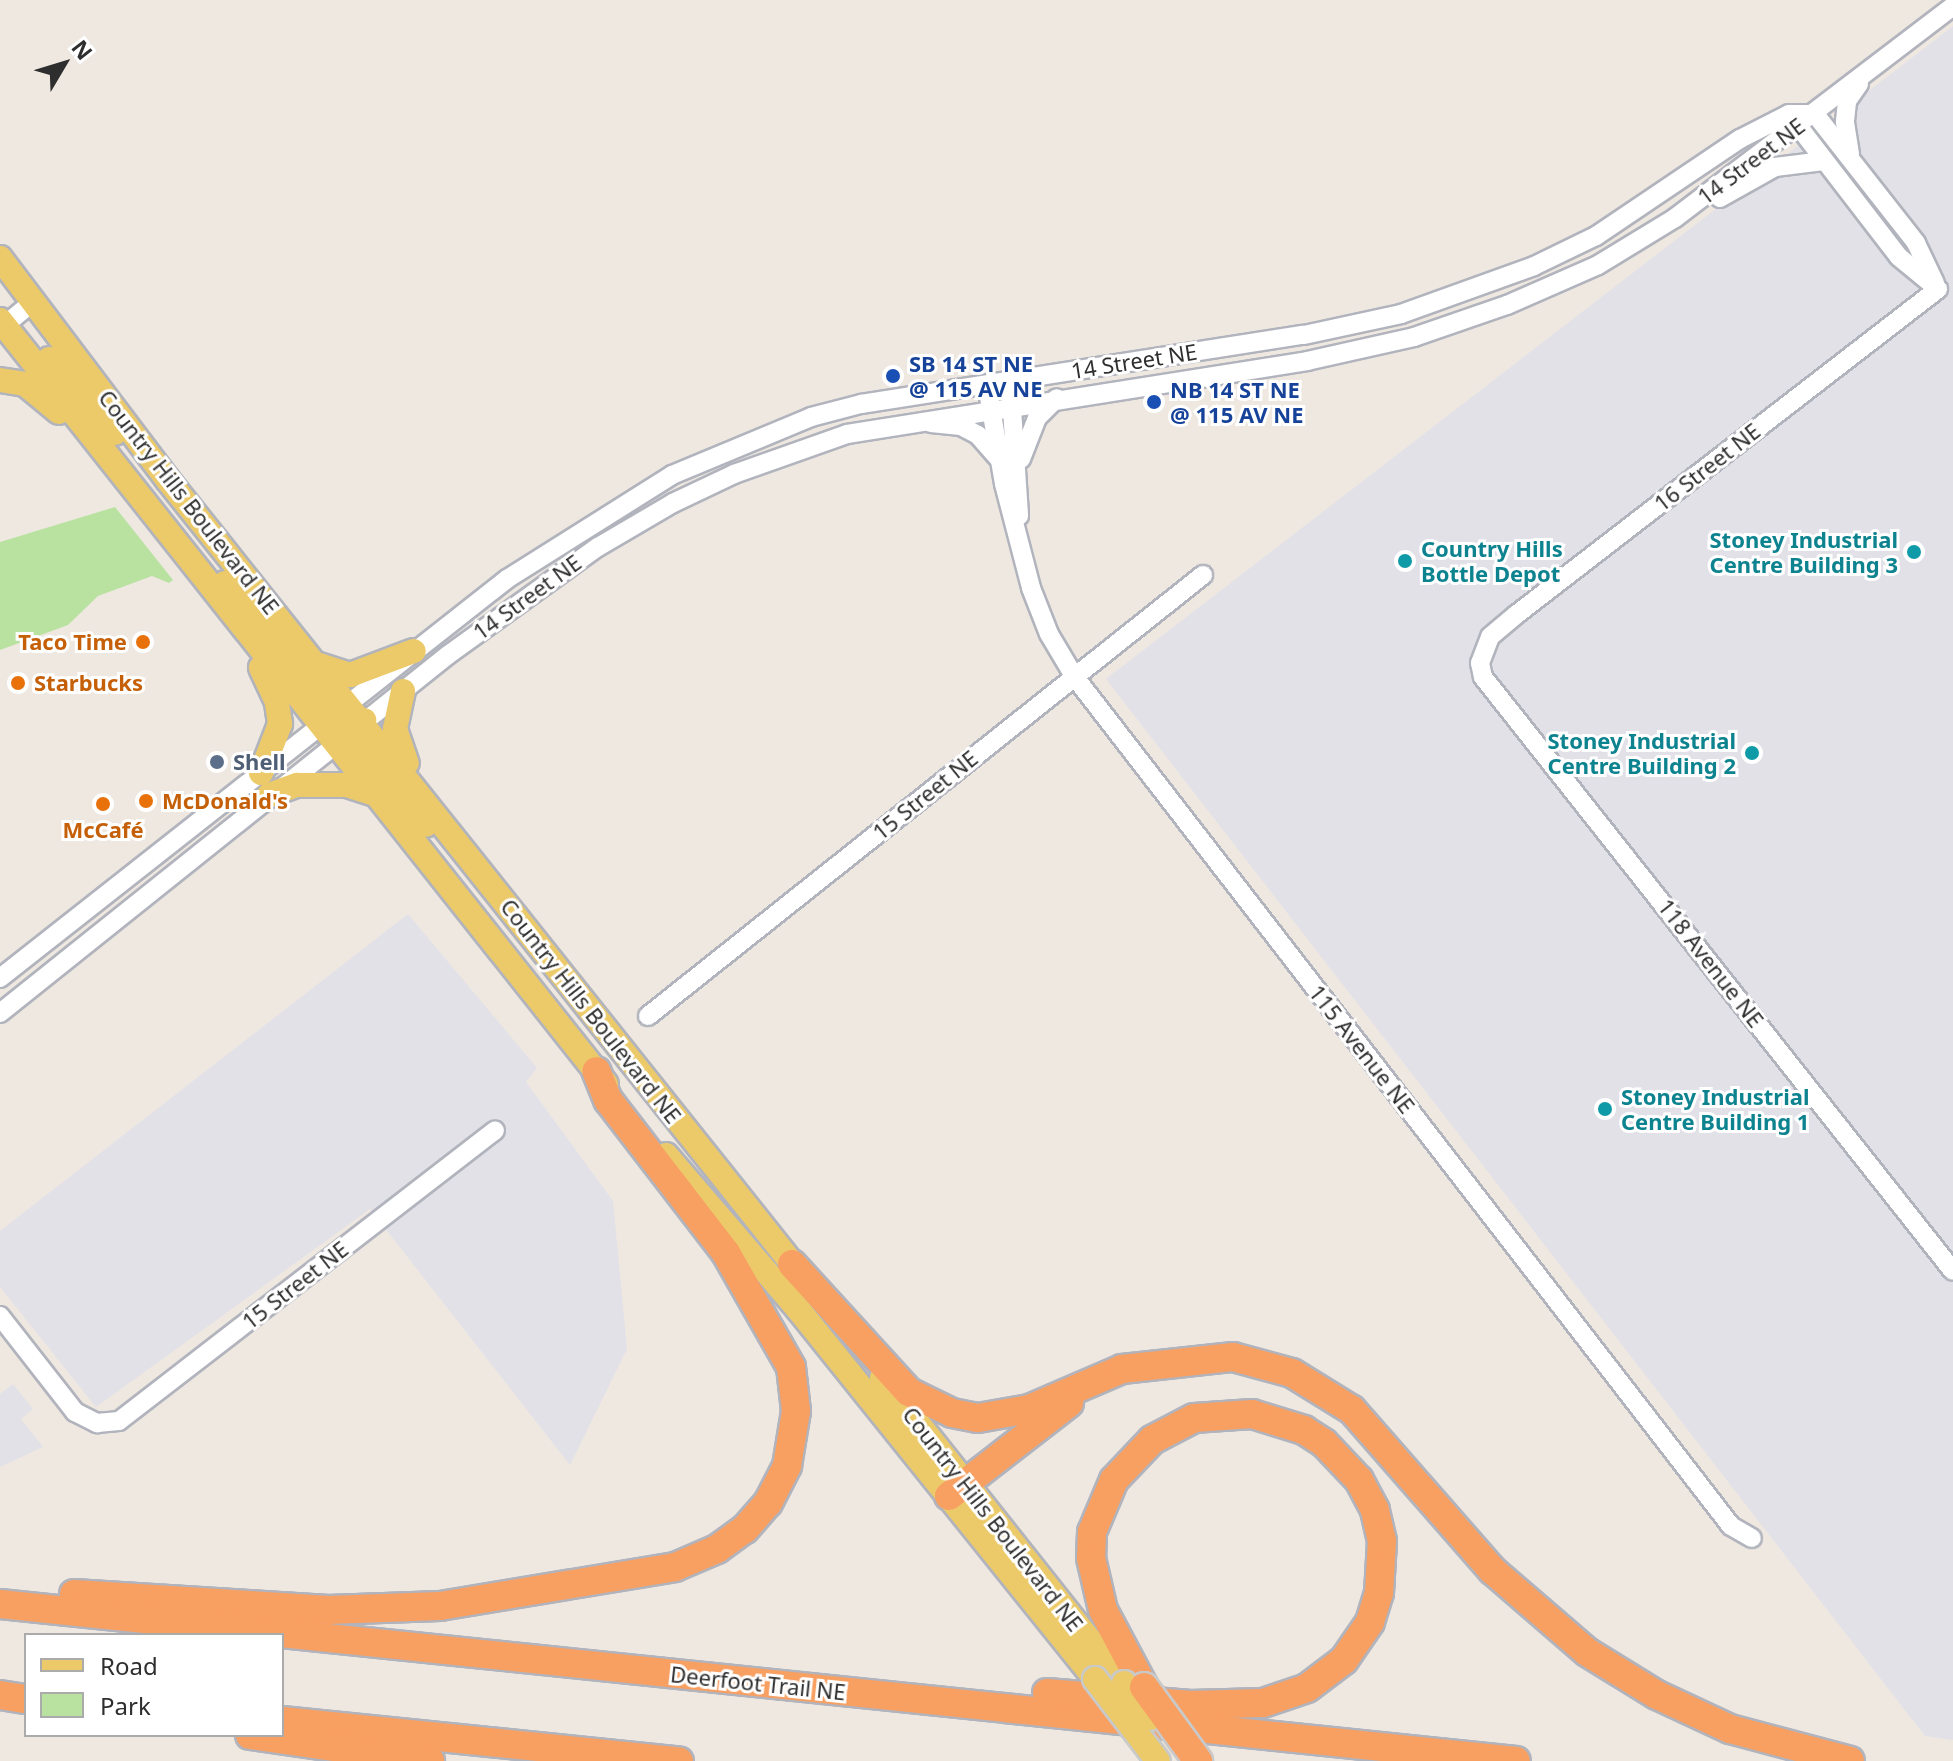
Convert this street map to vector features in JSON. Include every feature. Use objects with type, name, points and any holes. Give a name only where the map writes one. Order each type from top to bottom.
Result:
[{"type":"highway","points":[[0,1589],[328,1610],[440,1606],[675,1567],[717,1549],[745,1529],[774,1494],[787,1466],[796,1411],[791,1367],[726,1253],[608,1100],[596,1071]]},
{"type":"highway","points":[[792,1264],[909,1392],[952,1413],[978,1418],[1009,1414],[1102,1375],[1137,1368],[1233,1357],[1292,1373],[1324,1389],[1371,1429],[1492,1570],[1587,1652],[1657,1695],[1730,1729],[1850,1761]]},
{"type":"highway","points":[[957,1490],[1077,1397],[1137,1368]]},
{"type":"highway","points":[[692,1676],[932,1684],[1190,1705],[1285,1697],[1307,1688],[1344,1660],[1370,1622],[1383,1570],[1375,1510],[1359,1480],[1324,1443],[1276,1419],[1209,1416],[1161,1434],[1114,1480],[1092,1532],[1091,1558],[1103,1610],[1134,1685],[1198,1761]]},
{"type":"highway","name":"Deerfoot Trail NE","points":[[0,1604],[279,1633]]},
{"type":"highway","name":"Deerfoot Trail NE","points":[[284,1634],[1516,1761]]},
{"type":"highway","points":[[0,1693],[24,1697]]},
{"type":"highway","points":[[284,1721],[679,1761]]},
{"type":"highway","points":[[264,1737],[430,1761]]},
{"type":"main road","name":"Country Hills Boulevard NE","points":[[0,258],[167,479],[318,664],[372,793],[596,1071],[957,1490],[1134,1685],[1184,1761]]},
{"type":"main road","name":"Country Hills Boulevard NE","points":[[1,325],[243,630],[433,810],[792,1264],[1158,1761]]},
{"type":"main road","points":[[1,325],[24,334],[136,456],[167,479]]},
{"type":"main road","points":[[0,380],[25,384],[94,441]]},
{"type":"main road","points":[[144,506],[203,559],[341,724],[513,912]]},
{"type":"main road","points":[[243,630],[277,702],[279,736],[265,784],[347,785],[372,793]]},
{"type":"main road","points":[[318,664],[350,675],[414,651]]},
{"type":"main road","points":[[403,691],[397,744],[433,810]]},
{"type":"street","points":[[1938,289],[1916,243],[1815,114],[1953,6]]},
{"type":"street","points":[[1852,161],[1845,121],[1847,101],[1871,68]]},
{"type":"street","name":"14 Street NE","points":[[0,978],[265,784],[341,724],[414,651],[555,545],[683,469],[811,417],[1009,379],[1304,335],[1401,314],[1468,292],[1596,236],[1740,139],[1815,114]]},
{"type":"street","points":[[1794,120],[1899,257],[1938,289]]},
{"type":"street","name":"14 Street NE","points":[[341,724],[403,691],[522,599],[673,503],[792,452],[905,421],[1307,361],[1414,337],[1560,282],[1675,218],[1794,120]]},
{"type":"street","points":[[1675,218],[1775,167],[1824,161]]},
{"type":"street","name":"16 Street NE","points":[[1484,651],[1490,637],[1517,614],[1938,289]]},
{"type":"street","points":[[1,325],[34,301]]},
{"type":"street","name":"115 Avenue NE","points":[[1009,379],[1018,470],[1019,530]]},
{"type":"street","name":"115 Avenue NE","points":[[987,383],[1000,462],[1031,588],[1049,634],[1074,676],[1731,1526],[1752,1538]]},
{"type":"street","points":[[1018,470],[1037,418],[1057,398]]},
{"type":"street","points":[[905,421],[961,426],[978,435],[1000,462]]},
{"type":"street","name":"15 Street NE","points":[[648,1016],[1203,575]]},
{"type":"street","name":"118 Avenue NE","points":[[1484,651],[1483,677],[1953,1271]]},
{"type":"street","name":"14 Street NE","points":[[6,1008],[265,784]]},
{"type":"street","points":[[6,1008],[22,985],[23,960]]},
{"type":"street","name":"15 Street NE","points":[[0,1316],[75,1412],[89,1421],[111,1423],[133,1413],[495,1130]]},
{"type":"shaded area","points":[[1953,26],[1953,1740],[1925,1736],[1106,679]]},
{"type":"shaded area","points":[[408,914],[537,1068],[526,1082],[613,1201],[627,1349],[570,1465],[370,1209],[96,1407],[0,1287],[0,1231]]},
{"type":"shaded area","points":[[13,1384],[33,1409],[21,1419],[43,1447],[0,1467],[0,1394]]},
{"type":"green space","points":[[115,507],[173,580],[169,583],[152,576],[98,596],[68,625],[0,650],[0,542]]},
{"type":"place","name":"SB 14 ST NE @ 115 AV NE","points":[[893,376]]},
{"type":"place","name":"NB 14 ST NE @ 115 AV NE","points":[[1154,402]]},
{"type":"place","name":"Stoney Industrial Centre Building 3","points":[[1914,552]]},
{"type":"place","name":"Country Hills Bottle Depot","points":[[1405,561]]},
{"type":"place","name":"Taco Time","points":[[143,642]]},
{"type":"place","name":"Starbucks","points":[[18,683]]},
{"type":"place","name":"Stoney Industrial Centre Building 2","points":[[1752,753]]},
{"type":"place","name":"Shell","points":[[217,762]]},
{"type":"place","name":"McDonald's","points":[[146,801]]},
{"type":"place","name":"McCafé","points":[[103,804]]},
{"type":"place","name":"Stoney Industrial Centre Building 1","points":[[1605,1109]]}]
